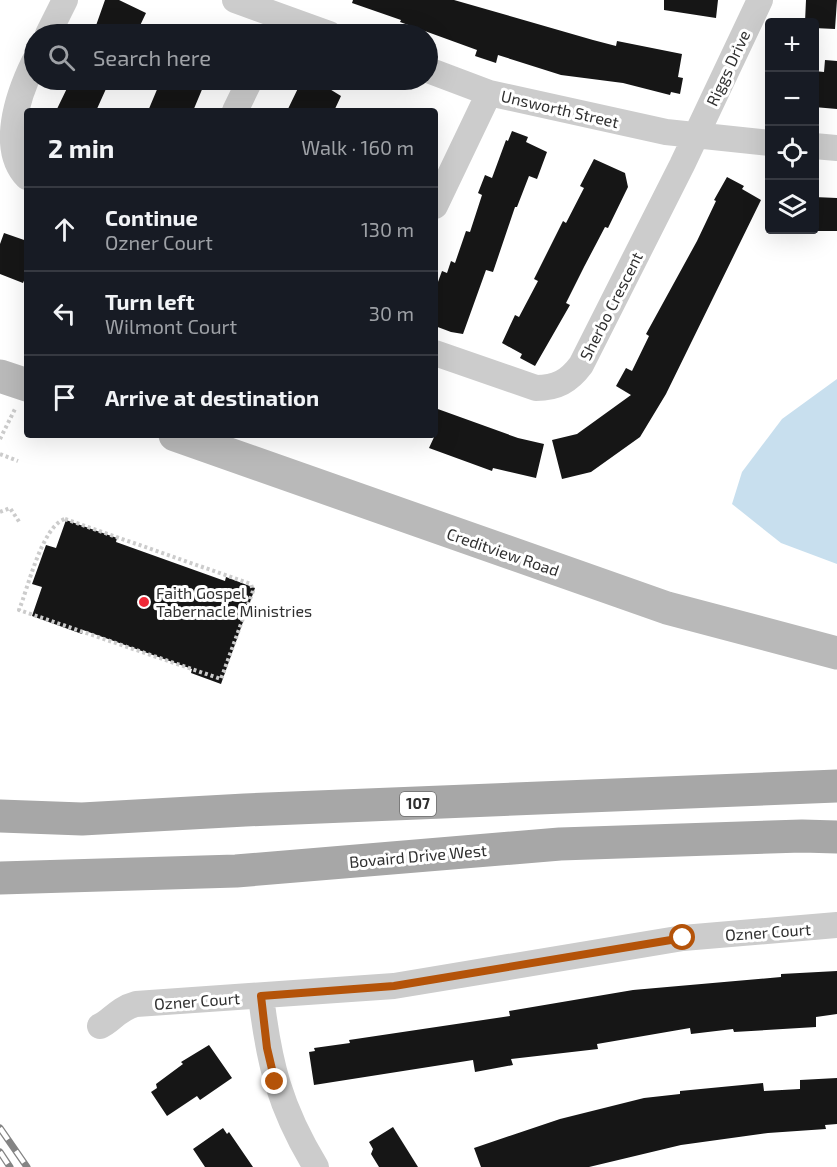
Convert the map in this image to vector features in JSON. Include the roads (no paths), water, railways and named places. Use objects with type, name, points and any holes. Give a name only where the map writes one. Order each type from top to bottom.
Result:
[{"type":"main road","name":"107","points":[[0,816],[82,819],[245,810],[837,786]]},
{"type":"main road","name":"Bovaird Drive West","points":[[0,878],[236,871],[560,844],[802,836],[837,837]]},
{"type":"street","points":[[53,24],[65,0]]},
{"type":"street","points":[[234,0],[273,24]]},
{"type":"street","name":"Riggs Drive","points":[[696,135],[760,0]]},
{"type":"street","name":"Unsworth Street","points":[[438,74],[489,93],[666,132],[765,142]]},
{"type":"street","points":[[24,82],[7,117],[3,135],[8,159],[24,174]]},
{"type":"street","points":[[236,108],[245,90]]},
{"type":"street","points":[[438,200],[489,93]]},
{"type":"street","name":"Sherbo Crescent","points":[[438,355],[536,388],[549,388],[572,377],[582,364],[696,135]]},
{"type":"street","points":[[819,146],[837,148]]},
{"type":"street","points":[[0,376],[21,397]]},
{"type":"street","name":"Creditview Road","points":[[184,438],[667,608],[837,653]]},
{"type":"street","name":"Ozner Court","points":[[100,1026],[121,1009],[136,1004],[394,986],[683,938],[837,925]]},
{"type":"street","points":[[261,996],[267,1048],[275,1082],[296,1135],[316,1167]]},
{"type":"water","points":[[837,379],[837,564],[781,543],[732,504],[742,472],[782,419]]},
{"type":"railway","points":[[0,1128],[27,1167]]},
{"type":"railway","points":[[0,1152],[10,1167]]},
{"type":"place","name":"Faith Gospel Tabernacle Ministries","points":[[144,602]]}]
